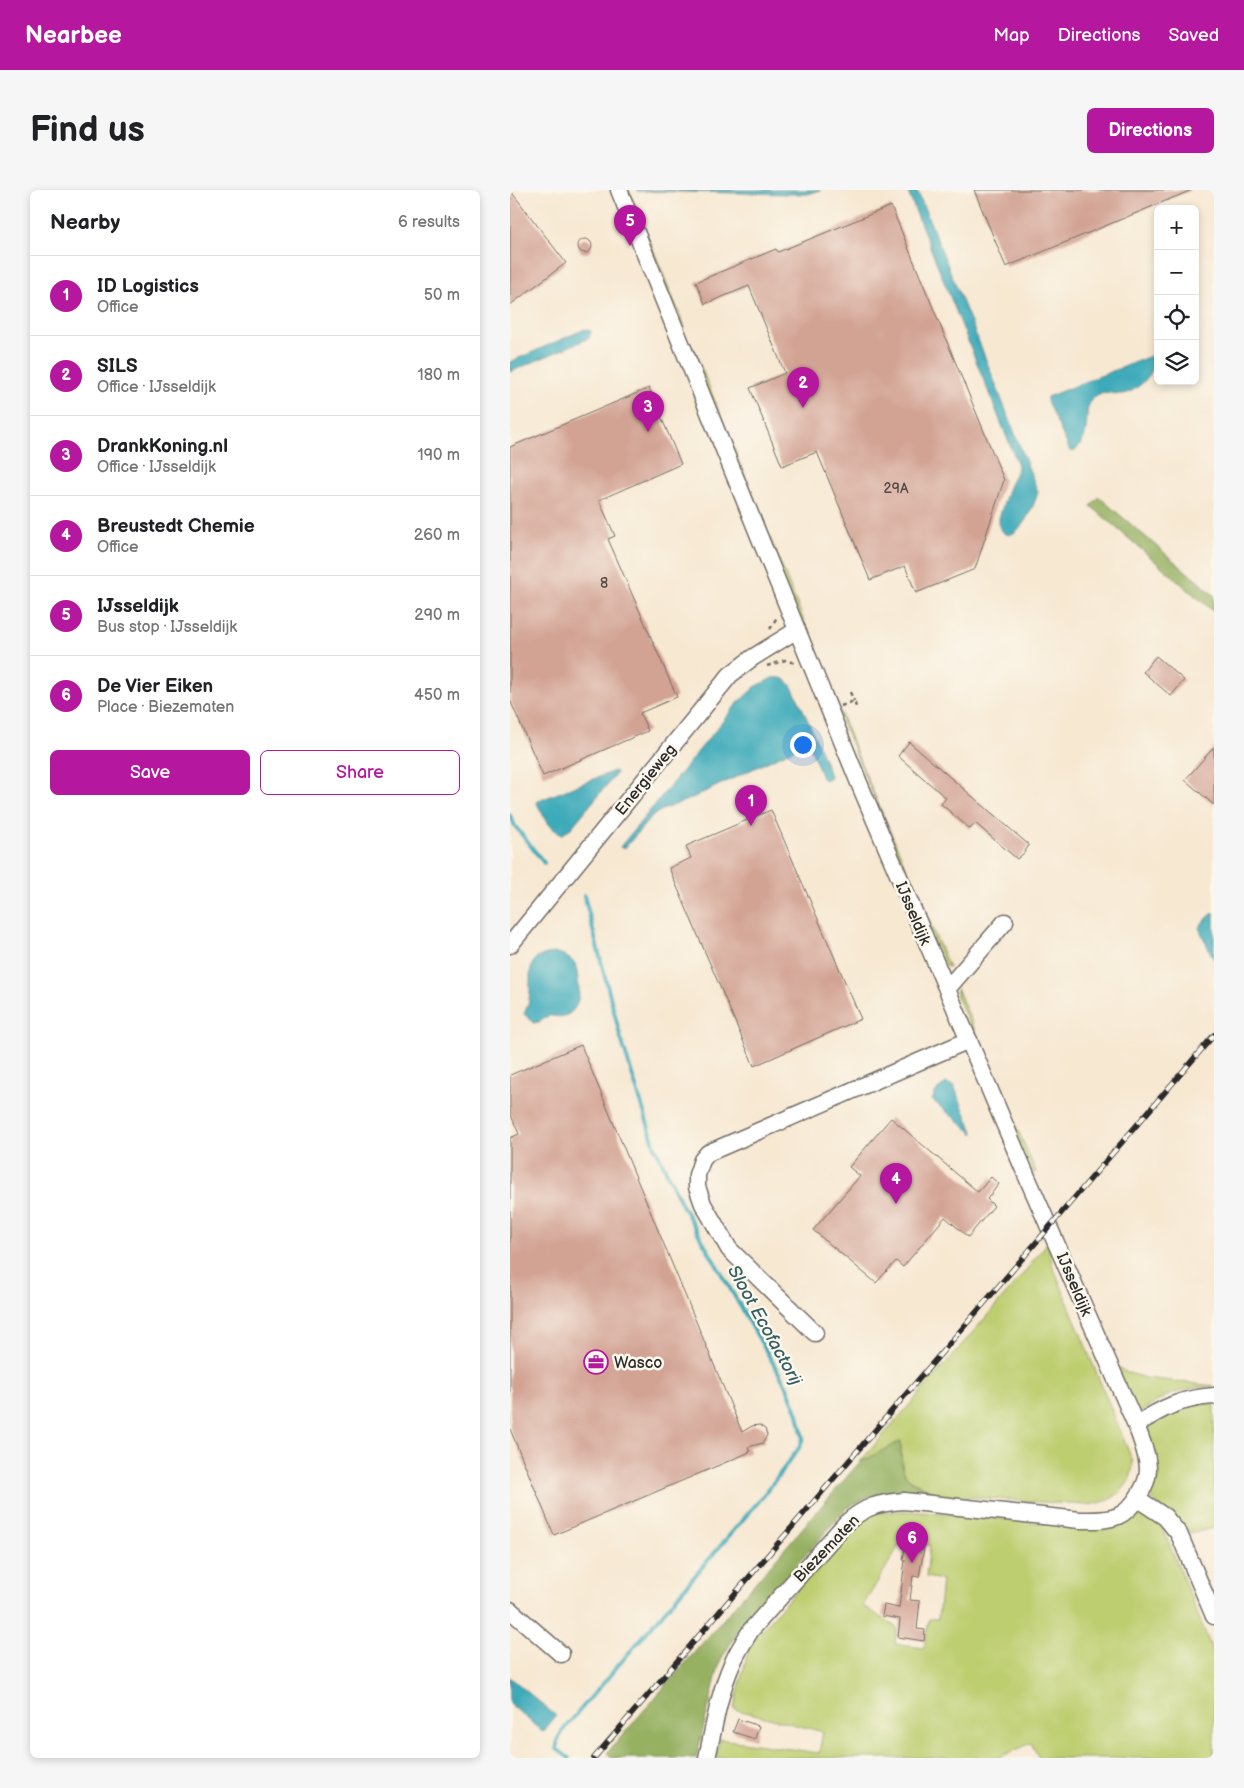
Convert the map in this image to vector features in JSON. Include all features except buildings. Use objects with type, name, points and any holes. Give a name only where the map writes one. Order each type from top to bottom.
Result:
[{"type":"street","name":"IJsseldijk","points":[[619,190],[859,783],[968,1040],[1136,1425],[1148,1470],[1146,1482],[1138,1499]]},
{"type":"street","name":"Energieweg","points":[[510,945],[730,675],[752,658],[797,630]]},
{"type":"street","points":[[947,989],[1005,922]]},
{"type":"street","points":[[815,1333],[728,1249],[703,1204],[696,1187],[697,1175],[702,1160],[708,1153],[968,1040]]},
{"type":"street","points":[[1136,1425],[1173,1404],[1199,1397],[1214,1396]]},
{"type":"street","points":[[1138,1499],[1165,1517],[1179,1534],[1214,1616]]},
{"type":"street","name":"Biezematen","points":[[707,1758],[724,1687],[731,1665],[742,1644],[757,1624],[857,1513],[881,1502],[904,1501],[1080,1520],[1103,1520],[1119,1516],[1138,1499]]},
{"type":"street","points":[[510,1610],[561,1654]]},
{"type":"path","points":[[850,692],[856,708]]},
{"type":"path","points":[[840,707],[854,701]]},
{"type":"green space","points":[[627,190],[629,190],[685,328],[680,326]]},
{"type":"green space","points":[[693,347],[814,646],[811,648],[691,352]]},
{"type":"green space","points":[[1099,497],[1214,595],[1214,612],[1091,506]]},
{"type":"green space","points":[[815,649],[859,759],[949,967],[945,966],[812,650]]},
{"type":"green space","points":[[957,988],[1036,1172],[1033,1174],[957,996]]},
{"type":"green space","points":[[1048,1242],[1052,1264],[1133,1462],[1132,1472],[1125,1487],[1112,1498],[1086,1505],[938,1495],[906,1477],[901,1465],[901,1441],[859,1463],[1019,1279]]},
{"type":"green space","points":[[1114,1365],[1126,1372],[1145,1378],[1214,1386],[1194,1388],[1175,1393],[1135,1413]]},
{"type":"green space","points":[[1198,1404],[1214,1404],[1214,1528],[1190,1534],[1185,1527],[1163,1510],[1151,1497],[1148,1485],[1157,1455],[1147,1431],[1161,1418],[1181,1408]]},
{"type":"green space","points":[[901,1441],[902,1464],[907,1476],[911,1481],[938,1495],[895,1491],[867,1497],[847,1508],[739,1630],[720,1661],[696,1758],[612,1758],[607,1753],[859,1463]]},
{"type":"green space","points":[[902,1511],[937,1513],[1063,1525],[1122,1522],[1140,1514],[1153,1517],[1163,1529],[1214,1654],[1214,1758],[1039,1758],[1031,1743],[998,1758],[716,1758],[720,1739],[819,1753],[823,1732],[734,1709],[751,1643],[852,1525],[874,1513]],"holes":[[[900,1544],[930,1545],[926,1577],[942,1580],[938,1619],[929,1619],[924,1648],[895,1644],[897,1628],[863,1606]]]},
{"type":"water","points":[[636,190],[821,190],[808,194],[789,194]]},
{"type":"water","points":[[907,190],[917,190],[1038,492],[1026,520],[1015,532],[1009,535],[1001,530],[999,518],[1018,465]]},
{"type":"water","points":[[585,329],[591,331],[589,338],[510,372],[510,362]]},
{"type":"water","points":[[1154,355],[1154,368],[1146,379],[1135,389],[1122,394],[1099,394],[1092,400],[1089,404],[1084,437],[1075,451],[1070,451],[1047,401],[1047,397]]},
{"type":"water","points":[[772,678],[784,679],[790,684],[805,714],[830,777],[825,780],[822,778],[807,743],[690,799],[662,810],[652,816],[624,849],[620,847],[736,705],[755,687]]},
{"type":"water","points":[[614,771],[616,774],[571,828],[563,834],[559,833],[547,822],[537,803],[538,801]]},
{"type":"water","points":[[1214,912],[1214,960],[1199,928]]},
{"type":"water","points":[[557,953],[564,955],[575,963],[579,985],[578,1001],[571,1013],[560,1017],[548,1016],[539,1022],[533,1023],[524,1014],[529,1001],[530,975],[533,962],[546,954]]},
{"type":"water","points":[[946,1083],[954,1086],[974,1134],[932,1100],[936,1091]]},
{"type":"water","points":[[510,1677],[556,1716],[543,1732],[510,1704]]},
{"type":"waterway","name":"Sloot Ecofactorij","points":[[510,815],[515,826],[544,863]]},
{"type":"waterway","name":"Sloot Ecofactorij","points":[[569,1758],[557,1749],[557,1741],[563,1730],[764,1495],[799,1448],[803,1438],[798,1414],[787,1387],[683,1207],[655,1147],[621,1039],[584,895]]},
{"type":"railway","points":[[594,1758],[1214,1035]]},
{"type":"place","name":"IJsseldijk","points":[[630,246]]},
{"type":"place","name":"SILS","points":[[803,408]]},
{"type":"place","name":"DrankKoning.nl","points":[[648,432]]},
{"type":"place","name":"ID Logistics","points":[[751,826]]},
{"type":"place","name":"Breustedt Chemie","points":[[896,1204]]},
{"type":"place","name":"Wasco","points":[[596,1362]]},
{"type":"place","name":"De Vier Eiken","points":[[912,1563]]}]
